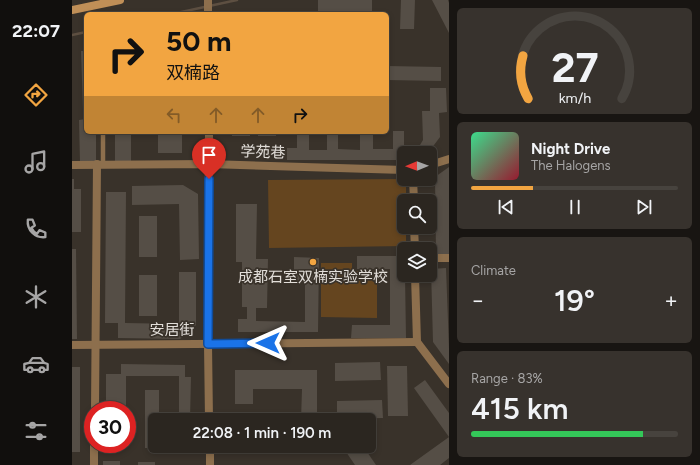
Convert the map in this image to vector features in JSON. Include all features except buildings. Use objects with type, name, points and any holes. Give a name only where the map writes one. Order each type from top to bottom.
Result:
[{"type":"main road","points":[[72,10],[120,0]]},
{"type":"street","points":[[208,0],[208,12]]},
{"type":"street","points":[[209,134],[209,413]]},
{"type":"street","points":[[437,163],[449,159]]},
{"type":"street","points":[[95,401],[100,164]]},
{"type":"street","name":"学苑巷","points":[[72,165],[209,164],[397,170]]},
{"type":"street","points":[[437,258],[449,258]]},
{"type":"street","points":[[415,282],[417,342],[449,384]]},
{"type":"street","name":"安居街","points":[[72,345],[417,342]]},
{"type":"street","points":[[94,453],[94,465]]},
{"type":"street","points":[[210,453],[210,465]]},
{"type":"lane","points":[[100,164],[103,134]]},
{"type":"shaded area","points":[[397,179],[397,186],[406,186],[406,194],[397,194],[397,234],[406,234],[406,242],[397,242],[397,246],[269,248],[268,180]]},
{"type":"shaded area","points":[[321,263],[352,263],[352,271],[377,271],[377,318],[321,317]]},
{"type":"waterway","points":[[181,12],[237,0]]},
{"type":"waterway","points":[[72,35],[84,32]]},
{"type":"place","name":"成都石室双楠实验学校","points":[[313,262]]},
{"type":"route","points":[[209,179],[208,344],[268,343]]}]
